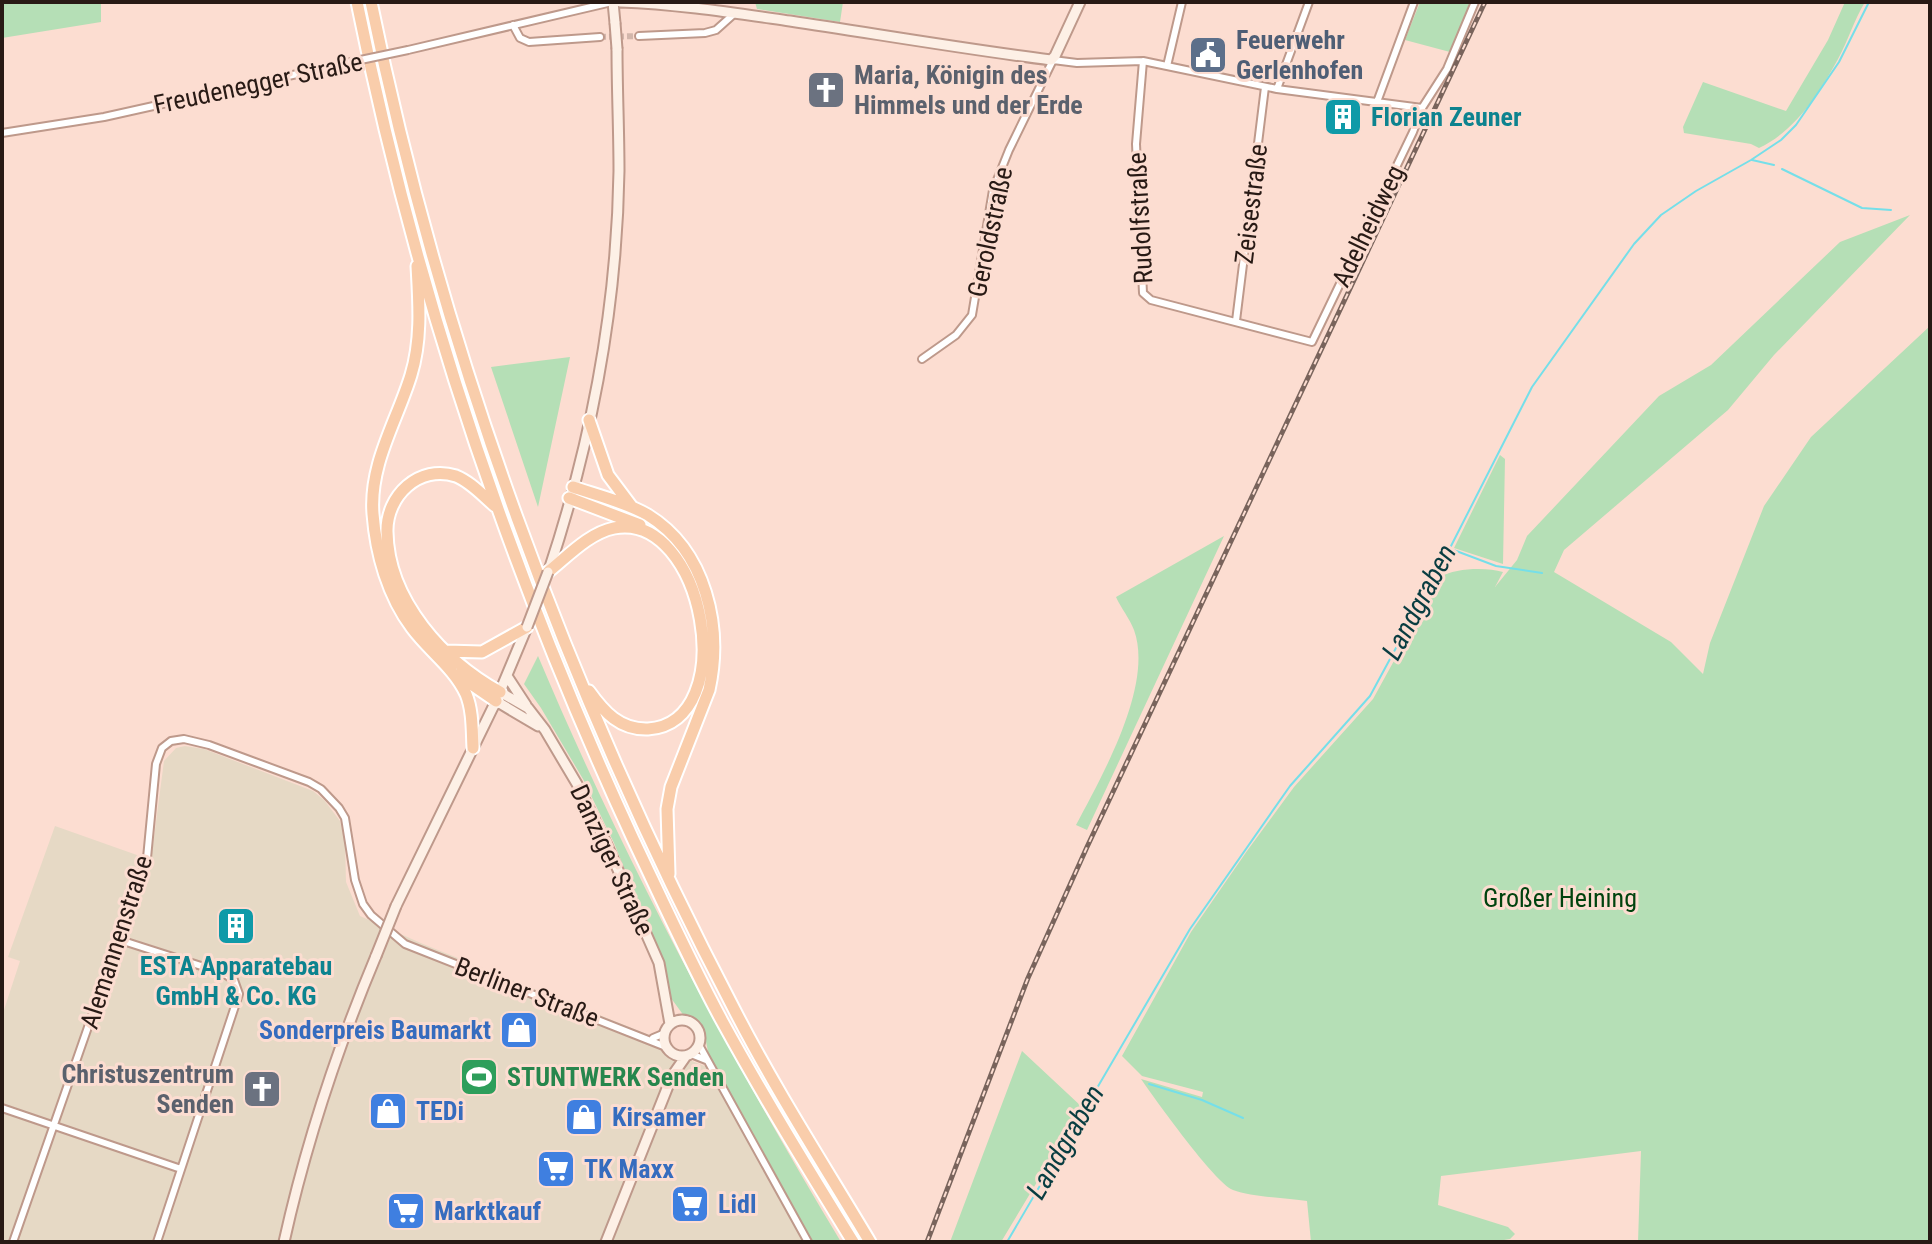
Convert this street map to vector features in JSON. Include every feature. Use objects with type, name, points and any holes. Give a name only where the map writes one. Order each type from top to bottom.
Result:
[{"type":"highway","points":[[357,2],[416,249],[498,510],[563,680],[653,881],[728,1031],[796,1151],[853,1242]]},
{"type":"highway","points":[[371,2],[426,230],[460,342],[525,541],[576,673],[670,883],[735,1011],[870,1242]]},
{"type":"highway","points":[[416,249],[418,342],[410,377],[380,456],[375,475],[373,512],[386,579],[412,628],[445,664],[467,696],[473,748]]},
{"type":"highway","points":[[589,420],[608,475],[632,507]]},
{"type":"highway","points":[[498,510],[466,481],[439,474],[409,483],[391,506],[387,536],[399,581],[423,626],[457,663],[498,697]]},
{"type":"highway","points":[[571,492],[625,517],[657,537],[677,561],[694,593],[703,636],[703,660],[696,690],[676,719],[658,727],[633,728],[605,712],[576,673]]},
{"type":"highway","points":[[571,492],[632,507],[664,528],[680,544],[699,577],[713,623],[715,648],[709,690],[680,758],[667,809],[670,883]]},
{"type":"highway","points":[[548,572],[604,531],[615,528],[648,530]]},
{"type":"highway","points":[[446,651],[482,652],[521,629]]},
{"type":"highway","points":[[445,664],[478,691],[498,697]]},
{"type":"main road","points":[[284,1242],[307,1148],[345,1030],[396,906],[507,676],[520,644],[521,629],[548,572],[571,492],[600,365],[613,262],[619,172],[613,2]]},
{"type":"main road","points":[[620,2],[735,13],[960,49],[1053,60]]},
{"type":"main road","name":"Geroldstraße","points":[[1053,60],[1080,2]]},
{"type":"main road","points":[[507,676],[528,708]]},
{"type":"main road","name":"Danziger Straße","points":[[498,697],[528,708],[545,730],[577,784],[607,845],[659,963],[666,997],[669,1050]]},
{"type":"main road","name":"Danziger Straße","points":[[498,697],[545,730]]},
{"type":"main road","name":"Danziger Straße","points":[[666,997],[683,1019],[698,1028],[699,1045]]},
{"type":"main road","points":[[667,1029],[683,1019]]},
{"type":"main road","points":[[606,1242],[672,1076],[699,1045]]},
{"type":"main road","points":[[672,1076],[669,1050],[688,1055]]},
{"type":"street","name":"Freudenegger Straße","points":[[2,133],[104,117],[613,2]]},
{"type":"street","points":[[1167,66],[1182,2]]},
{"type":"street","points":[[1277,89],[1309,2]]},
{"type":"street","points":[[1377,102],[1414,2]]},
{"type":"street","name":"Adelheidweg","points":[[1312,342],[1422,108],[1447,69],[1475,2]]},
{"type":"street","points":[[639,36],[705,33],[716,30],[735,13]]},
{"type":"street","points":[[513,25],[520,38],[529,42],[600,37]]},
{"type":"street","points":[[1053,60],[1077,63],[1143,61],[1265,87],[1422,108]]},
{"type":"street","name":"Geroldstraße","points":[[922,359],[956,335],[972,315],[993,190],[1053,60]]},
{"type":"street","name":"Rudolfstraße","points":[[1143,61],[1136,144],[1141,291],[1151,300],[1312,342]]},
{"type":"street","name":"Zeisestraße","points":[[1236,321],[1265,87]]},
{"type":"street","name":"Alemannenstraße","points":[[13,1242],[147,858],[156,764],[162,748],[171,741],[184,739],[209,745],[309,782],[332,798],[345,818],[355,880],[363,904],[371,915],[405,944]]},
{"type":"street","points":[[120,940],[223,973],[238,987],[236,1007],[157,1242]]},
{"type":"street","name":"Berliner Straße","points":[[405,944],[649,1038],[669,1050]]},
{"type":"street","points":[[649,1038],[667,1029]]},
{"type":"street","name":"Danziger Straße","points":[[699,1045],[808,1242]]},
{"type":"street","points":[[688,1055],[708,1060]]},
{"type":"street","points":[[2,1108],[181,1169]]},
{"type":"shaded area","points":[[176,748],[204,749],[313,791],[324,800],[340,821],[345,842],[346,882],[360,916],[664,1041],[672,1053],[712,1069],[808,1242],[2,1242],[2,1016],[20,961],[8,957],[55,826],[151,860],[164,761]]},
{"type":"green space","points":[[2,2],[101,2],[101,22],[2,38]]},
{"type":"green space","points":[[755,2],[843,2],[840,22],[757,9]]},
{"type":"green space","points":[[1420,2],[1470,2],[1450,52],[1405,40]]},
{"type":"green space","points":[[1845,2],[1865,2],[1822,86],[1784,132],[1759,148],[1684,133],[1683,127],[1703,82],[1786,111],[1828,40]]},
{"type":"green space","name":"Großer Heining","points":[[1910,215],[1774,355],[1728,410],[1564,550],[1554,572],[1671,642],[1703,674],[1710,643],[1764,506],[1811,437],[1930,326],[1930,1242],[1638,1242],[1641,1151],[1441,1176],[1438,1205],[1508,1227],[1515,1234],[1510,1239],[1492,1242],[1311,1242],[1307,1201],[1249,1194],[1224,1184],[1185,1139],[1141,1079],[1202,1097],[1203,1092],[1142,1076],[1122,1056],[1191,932],[1294,787],[1373,699],[1440,577],[1471,569],[1503,572],[1495,587],[1517,560],[1527,536],[1659,396],[1711,365],[1840,242]]},
{"type":"green space","points":[[570,357],[538,507],[491,367]]},
{"type":"green space","points":[[1500,455],[1505,459],[1503,564],[1454,548]]},
{"type":"green space","points":[[1224,536],[1087,830],[1076,825],[1122,730],[1137,677],[1138,652],[1134,630],[1116,597]]},
{"type":"green space","points":[[538,656],[641,881],[758,1100],[841,1242],[809,1242],[709,1057],[704,1031],[687,1020],[668,994],[664,967],[614,843],[583,779],[524,684]]},
{"type":"green space","points":[[1022,1051],[1082,1107],[1001,1242],[950,1242]]},
{"type":"waterway","name":"Landgraben","points":[[1007,1242],[1190,929],[1290,786],[1370,696],[1532,387],[1634,244],[1661,215],[1751,160],[1781,140],[1796,125],[1839,62],[1869,2]]},
{"type":"waterway","points":[[1752,160],[1774,165]]},
{"type":"waterway","points":[[1782,169],[1862,208],[1891,210]]},
{"type":"waterway","points":[[1451,549],[1496,566],[1542,573]]},
{"type":"waterway","points":[[1149,1084],[1202,1100],[1243,1118]]},
{"type":"tunnel","points":[[600,37],[639,36]]},
{"type":"railway","points":[[927,1242],[1028,978],[1485,2]]},
{"type":"place","name":"Feuerwehr Gerlenhofen","points":[[1208,55]]},
{"type":"place","name":"Maria, Königin des Himmels und der Erde","points":[[826,90]]},
{"type":"place","name":"Florian Zeuner","points":[[1343,117]]},
{"type":"place","name":"ESTA Apparatebau GmbH & Co. KG","points":[[236,926]]},
{"type":"place","name":"Sonderpreis Baumarkt","points":[[519,1030]]},
{"type":"place","name":"STUNTWERK Senden","points":[[479,1077]]},
{"type":"place","name":"Christuszentrum Senden","points":[[262,1089]]},
{"type":"place","name":"TEDi","points":[[388,1111]]},
{"type":"place","name":"Kirsamer","points":[[584,1117]]},
{"type":"place","name":"TK Maxx","points":[[556,1169]]},
{"type":"place","name":"Lidl","points":[[690,1204]]},
{"type":"place","name":"Marktkauf","points":[[406,1211]]}]
